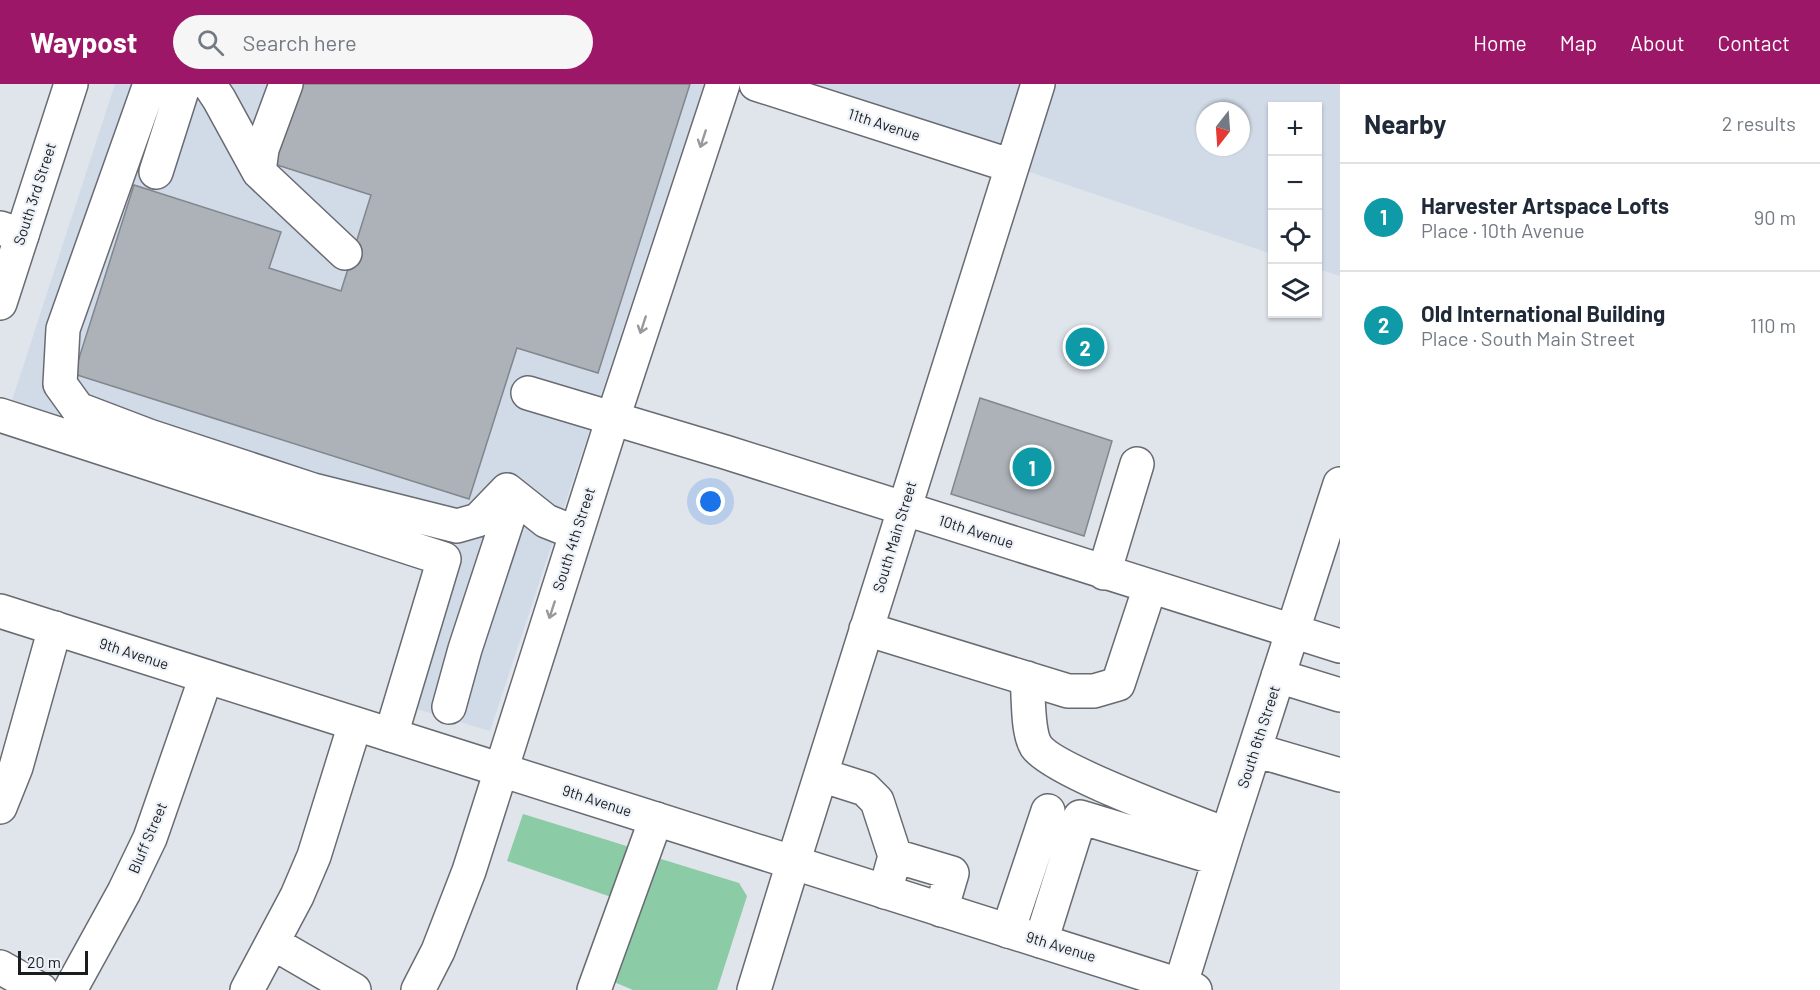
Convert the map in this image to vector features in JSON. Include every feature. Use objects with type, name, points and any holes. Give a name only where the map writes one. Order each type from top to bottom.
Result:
[{"type":"street","name":"South 3rd Street","points":[[0,303],[11,231],[71,84]]},
{"type":"street","points":[[150,84],[63,328],[60,384],[78,409],[149,436],[313,490],[457,526],[478,520],[507,490],[546,521],[576,533]]},
{"type":"street","points":[[156,172],[184,84]]},
{"type":"street","points":[[209,84],[258,172],[345,253]]},
{"type":"street","points":[[258,172],[262,149],[286,84]]},
{"type":"street","name":"South 4th Street","points":[[418,990],[456,909],[613,418],[723,84]]},
{"type":"street","name":"11th Avenue","points":[[756,84],[1012,166]]},
{"type":"street","name":"South Main Street","points":[[754,990],[1038,84]]},
{"type":"street","name":"10th Avenue","points":[[528,393],[1340,646]]},
{"type":"street","points":[[0,415],[444,559],[391,735]]},
{"type":"street","points":[[1104,573],[1137,464]]},
{"type":"street","name":"South 6th Street","points":[[1185,988],[1223,847],[1340,484]]},
{"type":"street","points":[[449,707],[465,649],[515,497]]},
{"type":"street","points":[[866,629],[1068,691],[1094,691],[1118,684],[1149,587]]},
{"type":"street","name":"9th Avenue","points":[[0,610],[1185,988]]},
{"type":"street","points":[[0,807],[16,767],[55,628]]},
{"type":"street","points":[[1278,676],[1340,695]]},
{"type":"street","name":"Bluff Street","points":[[70,990],[124,892],[150,838],[206,677]]},
{"type":"street","points":[[1027,678],[1032,734],[1037,748],[1081,776],[1223,847]]},
{"type":"street","points":[[247,990],[297,896],[314,856],[355,724]]},
{"type":"street","points":[[1255,750],[1340,775]]},
{"type":"street","points":[[821,774],[865,789],[877,801],[895,856],[885,892]]},
{"type":"street","points":[[1008,931],[1048,811]]},
{"type":"street","points":[[1041,941],[1080,817],[1223,847]]},
{"type":"street","points":[[594,990],[656,819]]},
{"type":"street","points":[[895,856],[952,873],[941,910]]},
{"type":"street","points":[[273,943],[354,990]]},
{"type":"street","points":[[0,967],[41,990]]},
{"type":"shaded area","points":[[115,84],[704,84],[490,731],[413,708],[460,560],[9,410]]},
{"type":"shaded area","points":[[814,84],[1340,84],[1340,276],[1322,270],[1322,102],[1268,102],[1268,253],[988,158],[993,143]]},
{"type":"green space","points":[[523,814],[633,848],[617,899],[507,861]]},
{"type":"green space","points":[[648,855],[739,883],[747,896],[717,990],[633,990],[614,982],[633,934],[634,895]]},
{"type":"building","points":[[296,84],[690,84],[598,373],[517,348],[469,499],[74,374],[134,185],[281,232],[269,268],[341,291],[371,195],[271,163]]},
{"type":"building","points":[[980,398],[1112,441],[1084,536],[951,494]]},
{"type":"place","name":"Old International Building","points":[[1085,347]]},
{"type":"place","name":"Harvester Artspace Lofts","points":[[1032,467]]}]
